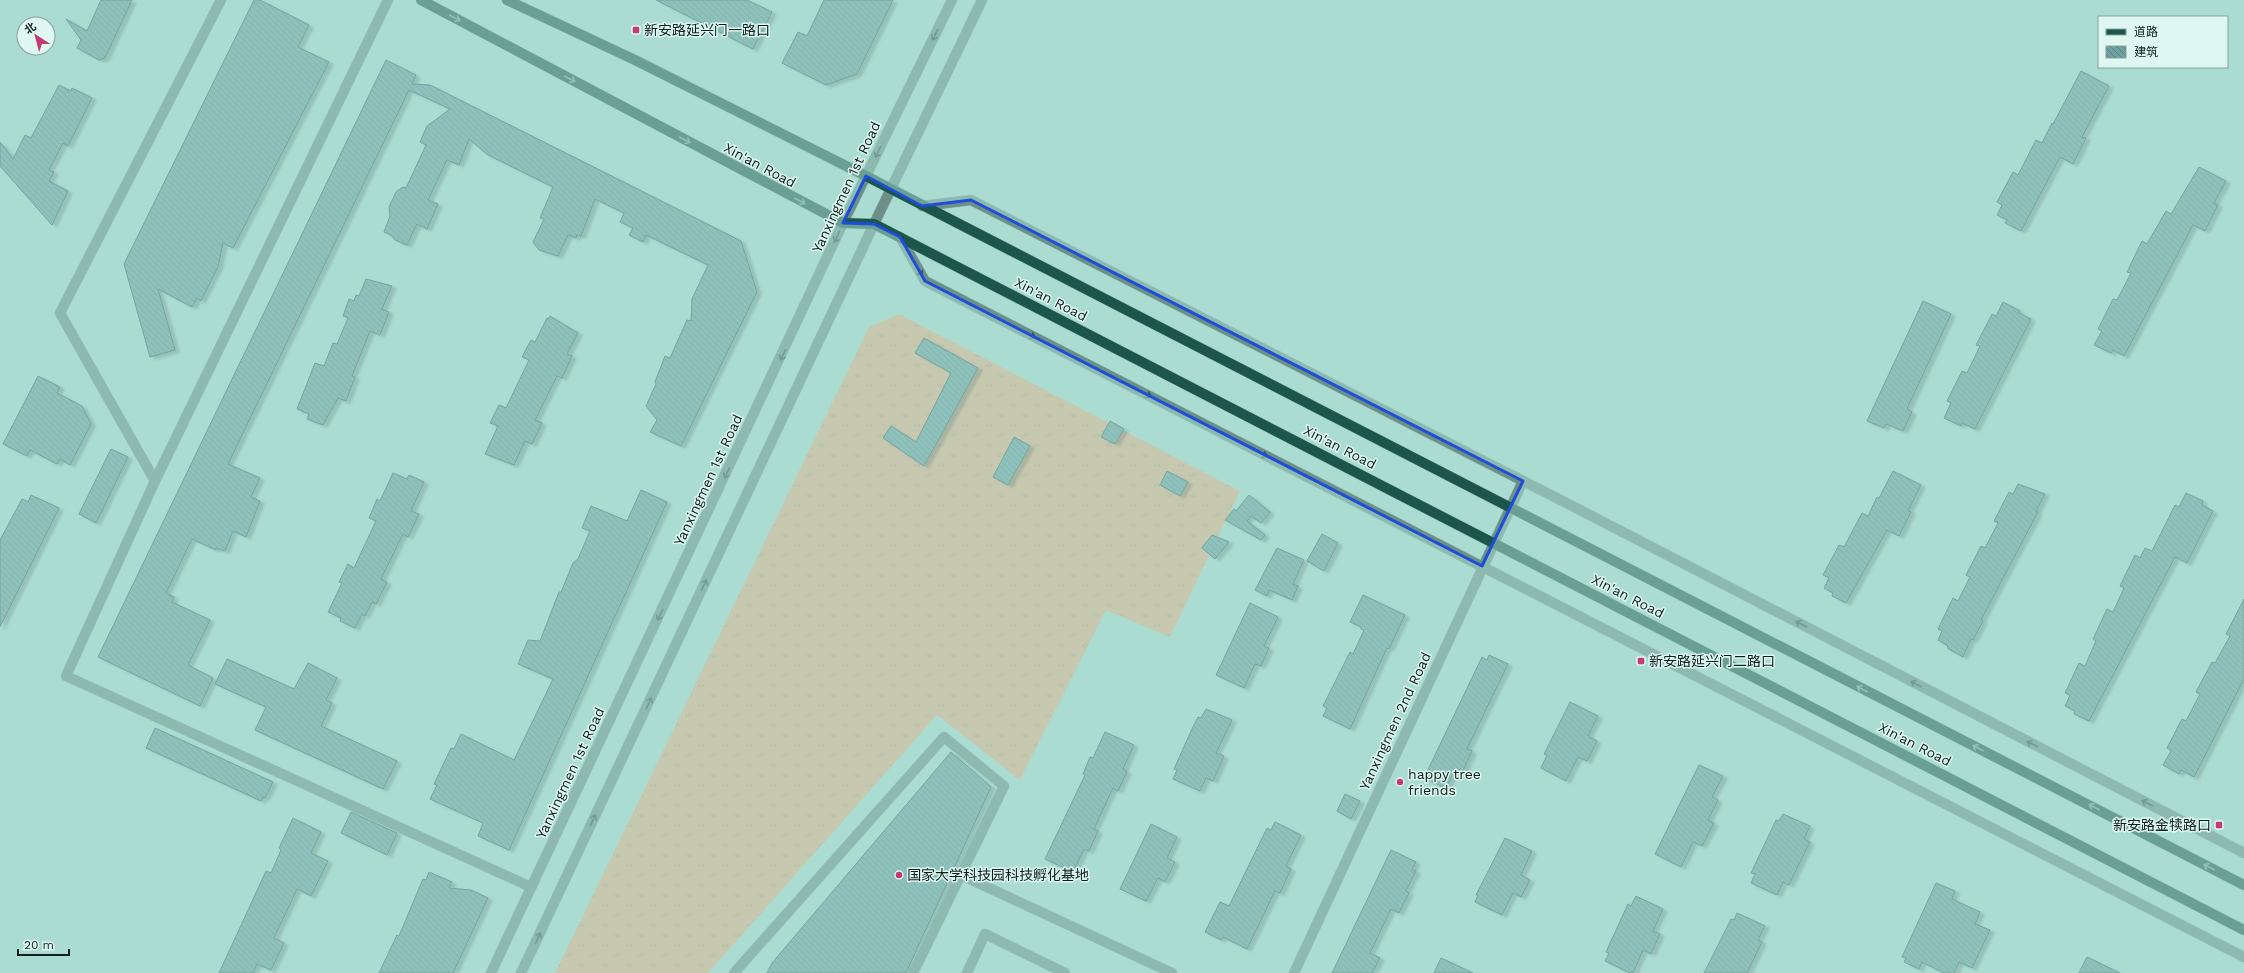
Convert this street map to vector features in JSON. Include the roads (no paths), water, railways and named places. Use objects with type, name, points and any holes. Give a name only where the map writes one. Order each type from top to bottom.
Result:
[{"type":"main road","name":"Xin'an Road","points":[[421,0],[843,223],[874,224],[900,237],[2244,930]]},
{"type":"main road","name":"Xin'an Road","points":[[507,0],[635,60],[866,176],[2244,885]]},
{"type":"street","points":[[155,481],[60,313],[220,0]]},
{"type":"street","points":[[388,0],[155,481],[66,676],[531,887]]},
{"type":"street","name":"Yanxingmen 1st Road","points":[[491,973],[843,223],[952,0]]},
{"type":"street","points":[[521,973],[874,224],[892,190],[982,0]]},
{"type":"street","points":[[922,206],[971,200],[1523,481],[2244,853]]},
{"type":"street","points":[[900,237],[925,281],[2244,957]]},
{"type":"street","name":"Yanxingmen 2nd Road","points":[[1294,973],[1482,566],[1523,481]]},
{"type":"street","points":[[734,973],[944,737],[1004,786],[913,973]]},
{"type":"street","points":[[961,875],[1172,973]]},
{"type":"street","points":[[967,973],[985,934],[1065,973]]},
{"type":"place","name":"新安路延兴门一路口","points":[[636,30]]},
{"type":"place","name":"新安路延兴门二路口","points":[[1641,661]]},
{"type":"place","name":"happy tree friends","points":[[1400,782]]},
{"type":"place","name":"新安路金犊路口","points":[[2219,825]]},
{"type":"place","name":"国家大学科技园科技孵化基地","points":[[899,875]]}]
